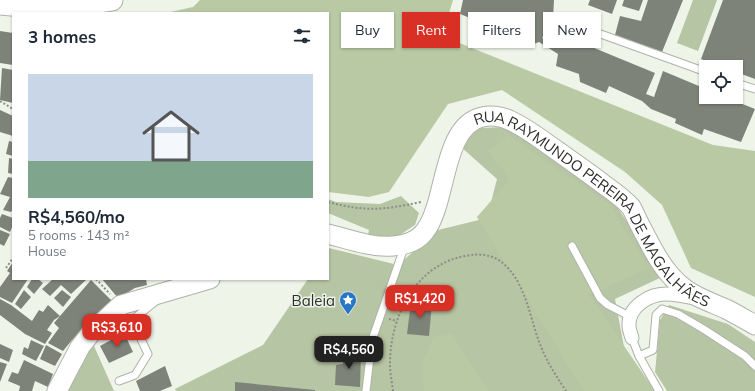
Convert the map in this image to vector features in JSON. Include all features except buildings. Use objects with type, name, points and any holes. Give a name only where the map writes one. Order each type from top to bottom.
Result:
[{"type":"main road","points":[[0,4],[30,7],[74,6],[112,0]]},
{"type":"street","name":"RUA RAYMUNDO PEREIRA DE MAGALHÃES","points":[[405,244],[416,239],[424,232],[432,220],[454,143],[461,131],[469,123],[481,117],[494,116],[507,119],[521,126],[560,153],[625,201],[632,209],[652,247],[669,274],[680,285],[707,302],[731,312],[755,326]]},
{"type":"street","points":[[329,234],[378,245],[392,246],[405,244]]},
{"type":"street","points":[[57,391],[80,347],[91,333],[120,305],[206,280]]},
{"type":"street","points":[[632,338],[629,325],[631,316],[642,301],[651,296],[665,294],[682,296],[707,302]]},
{"type":"lane","points":[[601,34],[699,69]]},
{"type":"lane","points":[[743,86],[755,90]]},
{"type":"lane","points":[[366,391],[372,340],[405,244]]},
{"type":"lane","points":[[572,246],[600,298],[608,305],[631,316]]},
{"type":"lane","points":[[119,381],[135,375],[148,354],[132,320],[171,290]]},
{"type":"lane","points":[[640,356],[653,350],[656,315],[662,309],[678,314],[705,330],[745,356],[755,366]]},
{"type":"lane","points":[[632,338],[659,391]]},
{"type":"path","points":[[0,101],[12,108]]},
{"type":"path","points":[[329,202],[346,207],[371,210],[388,209],[438,199]]},
{"type":"path","points":[[393,391],[390,364],[394,328],[403,307],[415,286],[427,274],[445,262],[460,257],[478,254],[492,256],[505,265],[514,275],[533,318],[541,349],[566,391]]},
{"type":"path","points":[[6,268],[12,259]]},
{"type":"path","points":[[97,280],[120,305]]},
{"type":"green space","points":[[200,0],[453,0],[449,12],[402,12],[402,48],[460,48],[460,43],[468,46],[468,48],[472,48],[713,145],[755,151],[755,297],[691,268],[662,205],[625,172],[502,90],[448,104],[389,192],[369,197],[329,192],[329,12],[170,12],[193,7]]},
{"type":"green space","points":[[693,0],[717,0],[698,51],[677,43]]},
{"type":"green space","points":[[507,127],[613,200],[662,277],[615,299],[624,347],[645,391],[176,391],[175,389],[263,345],[307,280],[329,280],[329,248],[398,265],[438,230],[487,218],[497,179],[461,147],[478,128]]},
{"type":"green space","points":[[508,135],[609,204],[649,268],[589,295],[655,391],[584,391],[477,217],[510,179],[488,151]]},
{"type":"green space","points":[[401,196],[419,213],[415,225],[395,238],[368,235],[369,230],[329,213],[329,199],[336,202],[380,204]]},
{"type":"green space","points":[[669,305],[728,324],[755,342],[755,391],[667,391],[655,372],[660,320]]},
{"type":"green space","points":[[452,333],[467,359],[489,391],[424,391],[422,365],[433,337]]},
{"type":"green space","points":[[94,346],[114,391],[62,391],[85,350]]},
{"type":"place","name":"Baleia","points":[[348,315]]}]
